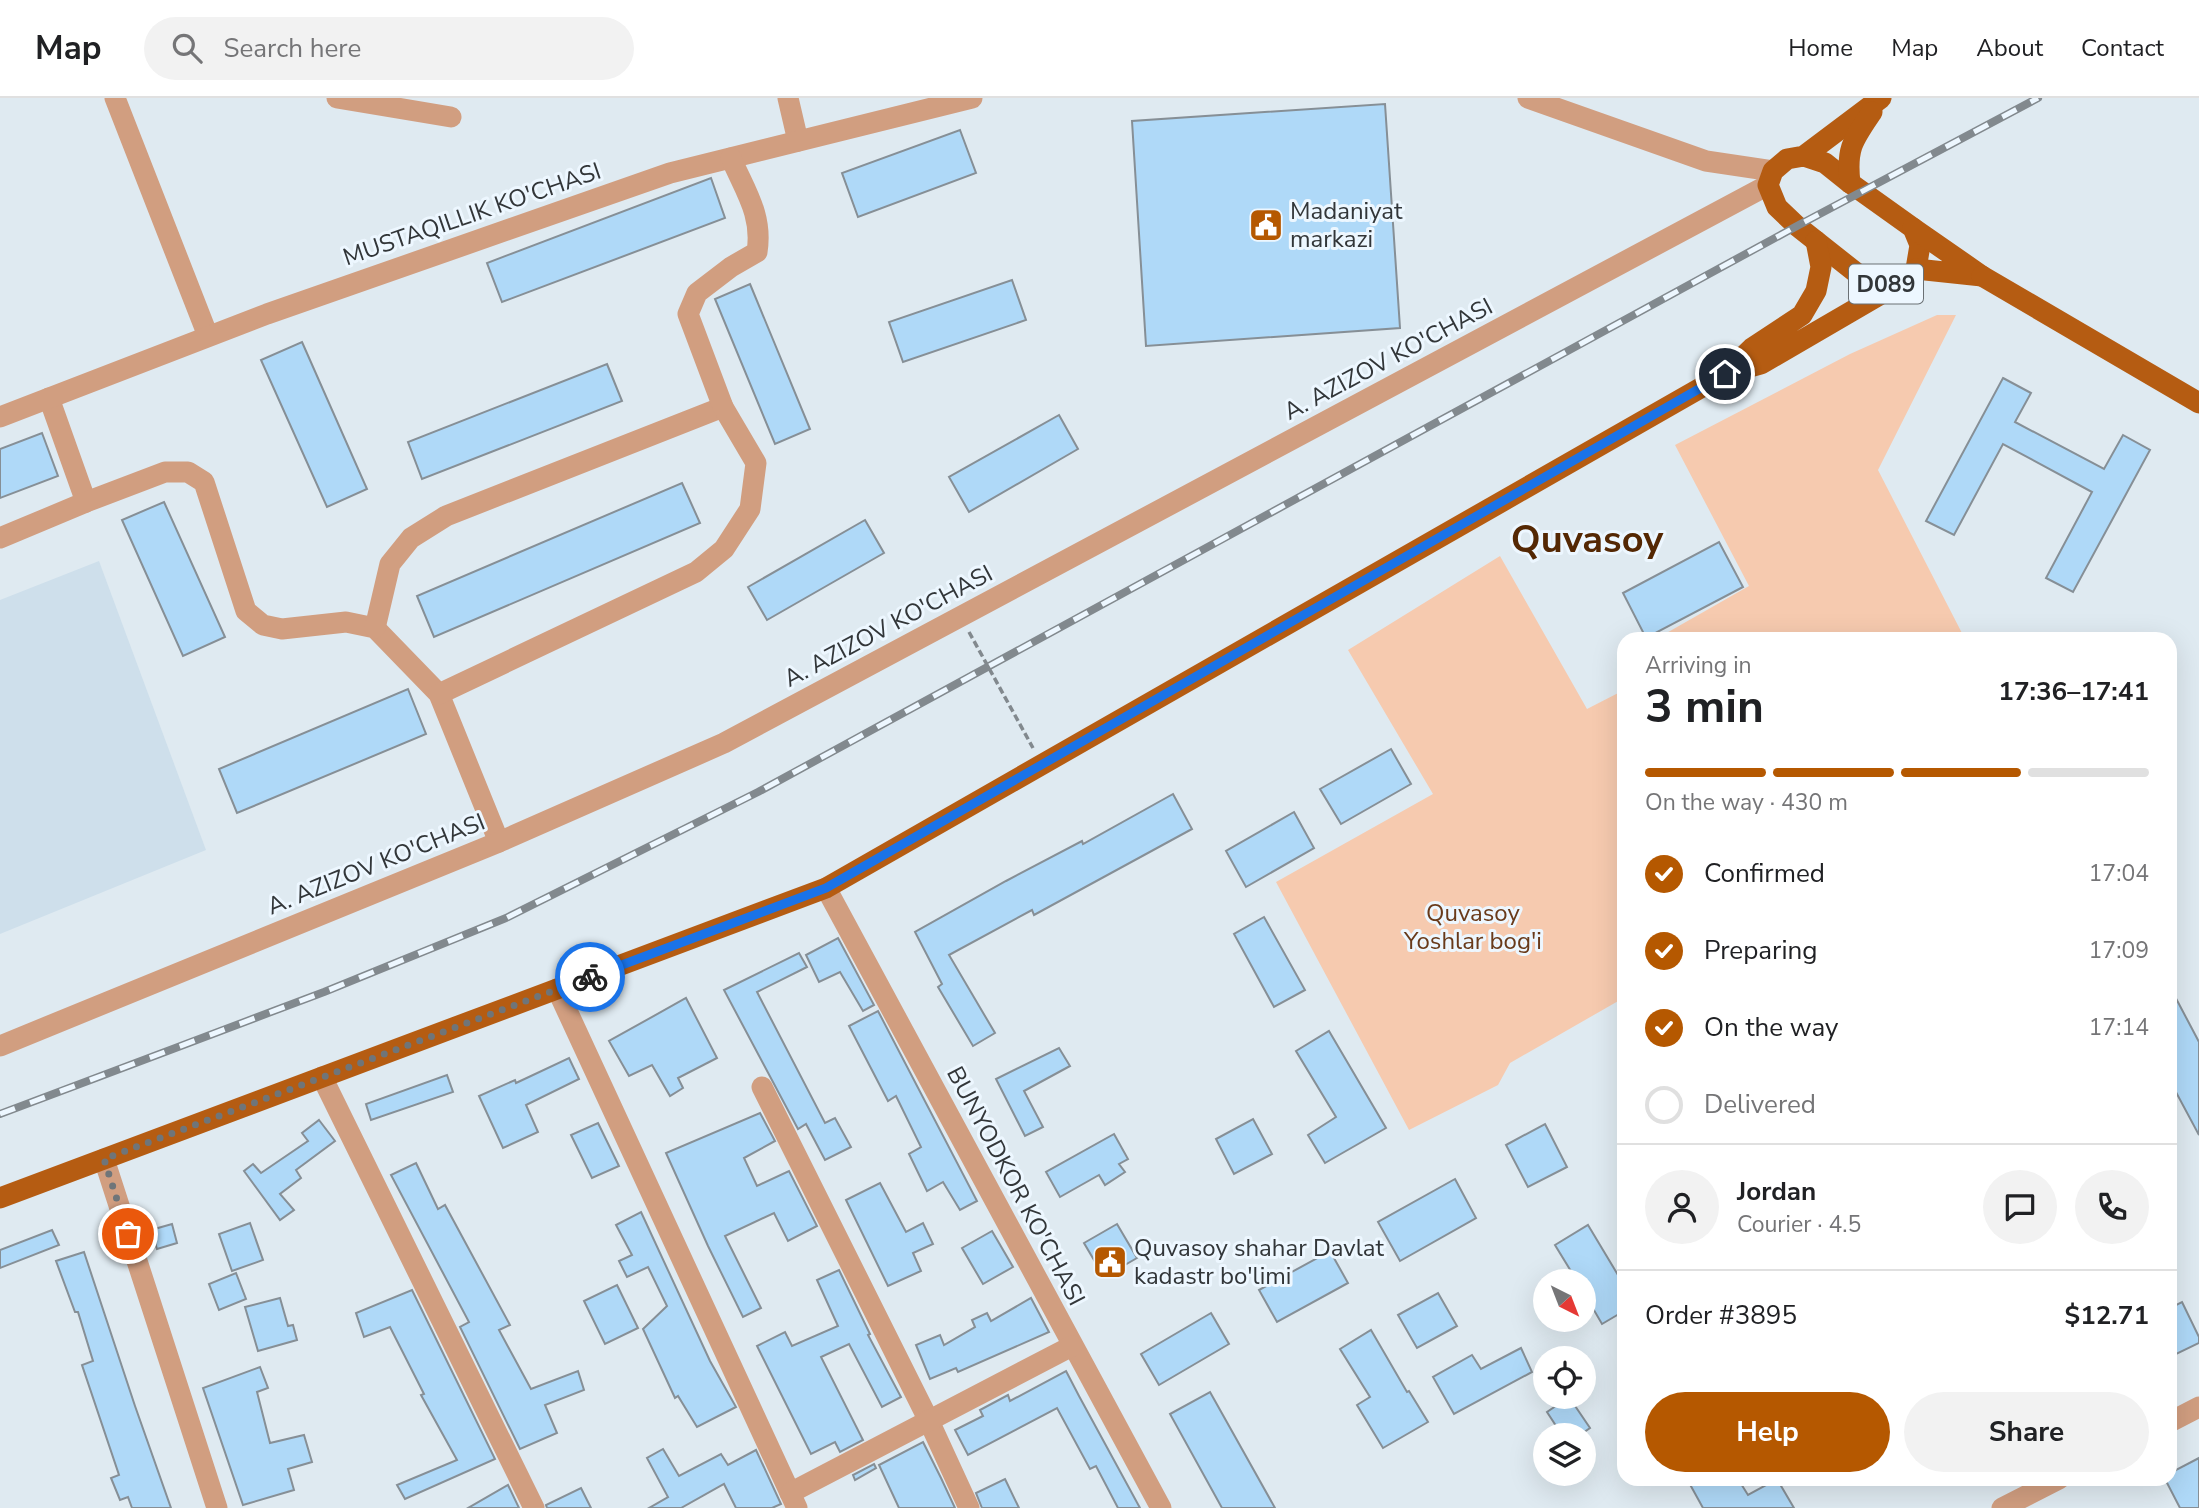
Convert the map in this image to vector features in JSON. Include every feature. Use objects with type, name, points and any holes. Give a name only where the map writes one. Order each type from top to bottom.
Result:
[{"type":"main road","points":[[1771,178],[1787,159],[1804,156],[1881,98]]},
{"type":"main road","points":[[1850,183],[1848,160],[1854,138],[1881,98]]},
{"type":"main road","points":[[1804,156],[1825,163],[1982,276],[2199,403]]},
{"type":"main road","name":"D089","points":[[1771,178],[1777,207],[1816,241],[1874,285],[1900,283]]},
{"type":"main road","name":"D089","points":[[1725,374],[1761,364],[1900,283],[1916,269],[1920,245],[1913,228]]},
{"type":"main road","name":"D089","points":[[0,1198],[826,888],[1725,374],[1752,348],[1802,316],[1816,291],[1821,267],[1816,241]]},
{"type":"main road","points":[[1916,269],[1982,276]]},
{"type":"street","points":[[115,98],[208,336]]},
{"type":"street","points":[[337,98],[451,117]]},
{"type":"street","points":[[788,98],[798,141]]},
{"type":"street","name":"MUSTAQILLIK KO'CHASI","points":[[0,417],[267,313],[670,173],[972,98]]},
{"type":"street","points":[[1528,98],[1706,161],[1771,178]]},
{"type":"street","points":[[439,694],[696,572],[724,549],[750,509],[755,463],[723,407],[688,314],[697,293],[731,267],[757,252],[760,233],[757,217],[731,158]]},
{"type":"street","name":"A. AZIZOV KO'CHASI","points":[[0,1046],[499,842],[724,743],[1771,178]]},
{"type":"street","points":[[50,398],[86,502]]},
{"type":"street","points":[[375,628],[390,564],[411,538],[446,516],[723,407]]},
{"type":"street","points":[[0,538],[165,472],[188,472],[204,482],[246,611],[263,625],[282,629],[346,622],[375,628],[439,694],[499,842]]},
{"type":"street","name":"BUNYODKOR KO'CHASI","points":[[826,888],[1161,1508]]},
{"type":"street","points":[[557,989],[794,1501],[929,1421],[1072,1346]]},
{"type":"street","points":[[322,1077],[534,1508]]},
{"type":"street","points":[[762,1087],[929,1421],[969,1508]]},
{"type":"street","points":[[104,1159],[217,1508]]},
{"type":"street","points":[[2177,1418],[2199,1406]]},
{"type":"street","points":[[2002,1508],[2045,1486]]},
{"type":"path","points":[[961,617],[1043,765]]},
{"type":"shaded area","points":[[99,561],[206,850],[0,934],[0,600]]},
{"type":"green space","points":[[1937,315],[1956,315],[1878,470],[1961,632],[1668,632],[1749,586],[1675,445],[1850,354]]},
{"type":"green space","name":"Quvasoy Yoshlar bog'i","points":[[1500,556],[1587,709],[1617,694],[1617,1002],[1510,1063],[1498,1085],[1409,1130],[1276,882],[1433,794],[1348,650]]},
{"type":"building","name":"Madaniyat markazi","points":[[1385,104],[1400,328],[1146,346],[1132,121]]},
{"type":"building","points":[[960,130],[976,173],[858,217],[842,173]]},
{"type":"building","points":[[711,178],[725,218],[502,302],[487,263]]},
{"type":"building","points":[[1012,280],[1026,320],[903,362],[889,322]]},
{"type":"building","points":[[750,284],[810,429],[775,444],[715,299]]},
{"type":"building","points":[[302,342],[367,489],[327,507],[261,360]]},
{"type":"building","points":[[607,364],[622,401],[422,479],[408,442]]},
{"type":"building","points":[[2003,378],[2031,393],[2015,422],[2104,469],[2123,435],[2150,450],[2073,592],[2046,578],[2092,492],[2003,444],[1954,535],[1926,521]]},
{"type":"building","points":[[1059,415],[1078,449],[969,512],[949,477]]},
{"type":"building","points":[[42,433],[58,476],[0,498],[0,449]]},
{"type":"building","points":[[682,483],[700,523],[434,637],[417,596]]},
{"type":"building","points":[[164,502],[225,637],[183,656],[122,520]]},
{"type":"building","points":[[865,520],[884,553],[767,620],[748,587]]},
{"type":"building","points":[[1719,542],[1743,587],[1657,632],[1643,632],[1623,593]]},
{"type":"building","points":[[408,689],[426,734],[237,813],[219,769]]},
{"type":"building","points":[[1391,749],[1411,784],[1341,824],[1320,789]]},
{"type":"building","points":[[1173,794],[1192,829],[1034,915],[1032,910],[949,955],[995,1033],[973,1046],[938,987],[942,984],[915,932]]},
{"type":"building","points":[[1294,812],[1314,848],[1246,887],[1226,851]]},
{"type":"building","points":[[1264,917],[1305,990],[1274,1007],[1234,934]]},
{"type":"building","points":[[838,938],[874,1005],[863,1011],[840,972],[819,982],[806,955]]},
{"type":"building","points":[[799,953],[807,967],[757,992],[825,1123],[835,1118],[851,1147],[825,1160],[806,1124],[798,1129],[724,990]]},
{"type":"building","points":[[686,998],[717,1058],[678,1078],[683,1088],[670,1096],[652,1065],[629,1076],[609,1041]]},
{"type":"building","points":[[2177,1000],[2199,1042],[2199,1135],[2177,1094]]},
{"type":"building","points":[[878,1011],[977,1201],[960,1210],[943,1182],[927,1191],[909,1154],[921,1147],[896,1096],[888,1101],[849,1026]]},
{"type":"building","points":[[1329,1031],[1386,1128],[1325,1163],[1308,1135],[1336,1117],[1296,1051]]},
{"type":"building","points":[[1059,1048],[1070,1066],[1024,1091],[1043,1127],[1025,1136],[996,1079]]},
{"type":"building","points":[[569,1058],[579,1079],[526,1105],[538,1132],[503,1148],[479,1096],[515,1080],[516,1083]]},
{"type":"building","points":[[447,1075],[453,1092],[371,1120],[366,1104]]},
{"type":"building","points":[[760,1113],[775,1141],[744,1158],[757,1186],[789,1171],[817,1226],[788,1241],[774,1213],[725,1236],[761,1308],[743,1317],[666,1153]]},
{"type":"building","points":[[1253,1119],[1272,1154],[1234,1174],[1216,1139]]},
{"type":"building","points":[[319,1120],[335,1141],[296,1170],[301,1178],[280,1194],[294,1210],[280,1220],[244,1171],[253,1164],[261,1173],[308,1141],[302,1133]]},
{"type":"building","points":[[598,1123],[619,1166],[592,1178],[571,1135]]},
{"type":"building","points":[[1545,1124],[1567,1167],[1528,1187],[1506,1145]]},
{"type":"building","points":[[1114,1134],[1128,1159],[1119,1164],[1125,1172],[1105,1185],[1099,1175],[1060,1197],[1046,1172]]},
{"type":"building","points":[[416,1163],[438,1209],[445,1205],[510,1325],[499,1330],[531,1389],[578,1371],[584,1390],[545,1405],[557,1433],[520,1449],[460,1327],[469,1322],[391,1175]]},
{"type":"building","points":[[1455,1179],[1476,1218],[1400,1261],[1378,1222]]},
{"type":"building","points":[[880,1183],[906,1232],[923,1223],[933,1244],[913,1253],[921,1271],[888,1286],[846,1200]]},
{"type":"building","points":[[641,1212],[710,1361],[736,1407],[697,1427],[678,1396],[675,1398],[643,1329],[667,1306],[648,1267],[627,1277],[619,1261],[632,1255],[616,1225]]},
{"type":"building","points":[[250,1223],[263,1260],[232,1271],[219,1234]]},
{"type":"building","points":[[172,1224],[177,1243],[157,1249],[151,1230]]},
{"type":"building","points":[[1117,1224],[1137,1258],[1104,1277],[1084,1243]]},
{"type":"building","points":[[1588,1225],[1617,1273],[1617,1315],[1602,1324],[1596,1314],[1596,1269],[1570,1269],[1555,1245]]},
{"type":"building","points":[[52,1230],[59,1245],[0,1268],[0,1250]]},
{"type":"building","points":[[992,1231],[1013,1267],[983,1284],[962,1248]]},
{"type":"building","points":[[1330,1251],[1348,1283],[1277,1322],[1259,1290]]},
{"type":"building","points":[[84,1252],[171,1508],[132,1508],[128,1497],[120,1500],[111,1478],[119,1475],[82,1365],[93,1361],[78,1312],[75,1312],[56,1261]]},
{"type":"building","points":[[839,1270],[870,1334],[868,1335],[901,1397],[882,1407],[849,1344],[821,1357],[863,1440],[840,1452],[835,1442],[811,1454],[757,1346],[785,1332],[792,1346],[838,1326],[817,1280]]},
{"type":"building","points":[[236,1273],[246,1299],[219,1310],[209,1284]]},
{"type":"building","points":[[617,1285],[638,1328],[605,1344],[584,1301]]},
{"type":"building","points":[[412,1290],[495,1459],[405,1499],[397,1485],[457,1460],[421,1395],[424,1394],[390,1327],[364,1337],[356,1313]]},
{"type":"building","points":[[1438,1293],[1457,1326],[1417,1348],[1398,1315]]},
{"type":"building","points":[[280,1298],[288,1326],[293,1325],[297,1340],[258,1351],[245,1307]]},
{"type":"building","points":[[1031,1298],[1049,1332],[958,1372],[956,1368],[930,1379],[916,1345],[940,1335],[944,1345],[975,1327],[972,1320],[987,1313],[991,1321]]},
{"type":"building","points":[[2182,1302],[2199,1337],[2199,1343],[2177,1354],[2177,1304]]},
{"type":"building","points":[[1211,1313],[1229,1344],[1159,1385],[1141,1354]]},
{"type":"building","points":[[1371,1330],[1428,1422],[1383,1448],[1357,1405],[1370,1397],[1340,1349]]},
{"type":"building","points":[[1521,1348],[1532,1372],[1454,1414],[1433,1377],[1472,1355],[1481,1369]]},
{"type":"building","points":[[260,1367],[268,1388],[257,1392],[270,1443],[304,1435],[312,1462],[288,1469],[294,1490],[243,1505],[203,1388]]},
{"type":"building","points":[[1066,1371],[1140,1508],[1118,1508],[1096,1466],[1090,1469],[1057,1408],[968,1455],[955,1430],[983,1416],[980,1410],[1008,1395],[1010,1401]]},
{"type":"building","points":[[1210,1392],[1275,1508],[1222,1508],[1170,1414]]},
{"type":"building","points":[[1551,1409],[1577,1409],[1587,1423],[1554,1423],[1547,1412]]},
{"type":"building","points":[[923,1442],[955,1508],[899,1508],[879,1465]]},
{"type":"building","points":[[663,1449],[679,1476],[721,1454],[728,1465],[756,1450],[781,1504],[772,1508],[736,1508],[724,1484],[681,1508],[649,1508],[668,1497],[647,1458]]},
{"type":"building","points":[[2199,1458],[2199,1508],[2180,1508],[2169,1486],[2177,1486],[2177,1469]]},
{"type":"building","points":[[874,1464],[876,1468],[855,1480],[853,1475]]},
{"type":"building","points":[[1005,1479],[1019,1508],[982,1508],[976,1493]]},
{"type":"building","points":[[508,1485],[519,1508],[468,1508]]},
{"type":"building","points":[[1691,1486],[1742,1486],[1748,1495],[1764,1486],[1781,1486],[1794,1508],[1703,1508]]},
{"type":"building","points":[[581,1488],[591,1508],[547,1508],[546,1505]]},
{"type":"railway","points":[[0,1114],[324,992],[506,918],[758,792],[1797,226],[2038,98]]},
{"type":"way so far","points":[[128,1234],[104,1159],[590,977]]},
{"type":"place","name":"Madaniyat markazi","points":[[1266,225]]},
{"type":"place","name":"Quvasoy shahar Davlat kadastr bo'limi","points":[[1110,1262]]},
{"type":"district","name":"Quvasoy","points":[[1587,539]]},
{"type":"route","points":[[590,977],[826,888],[1725,374]]}]
